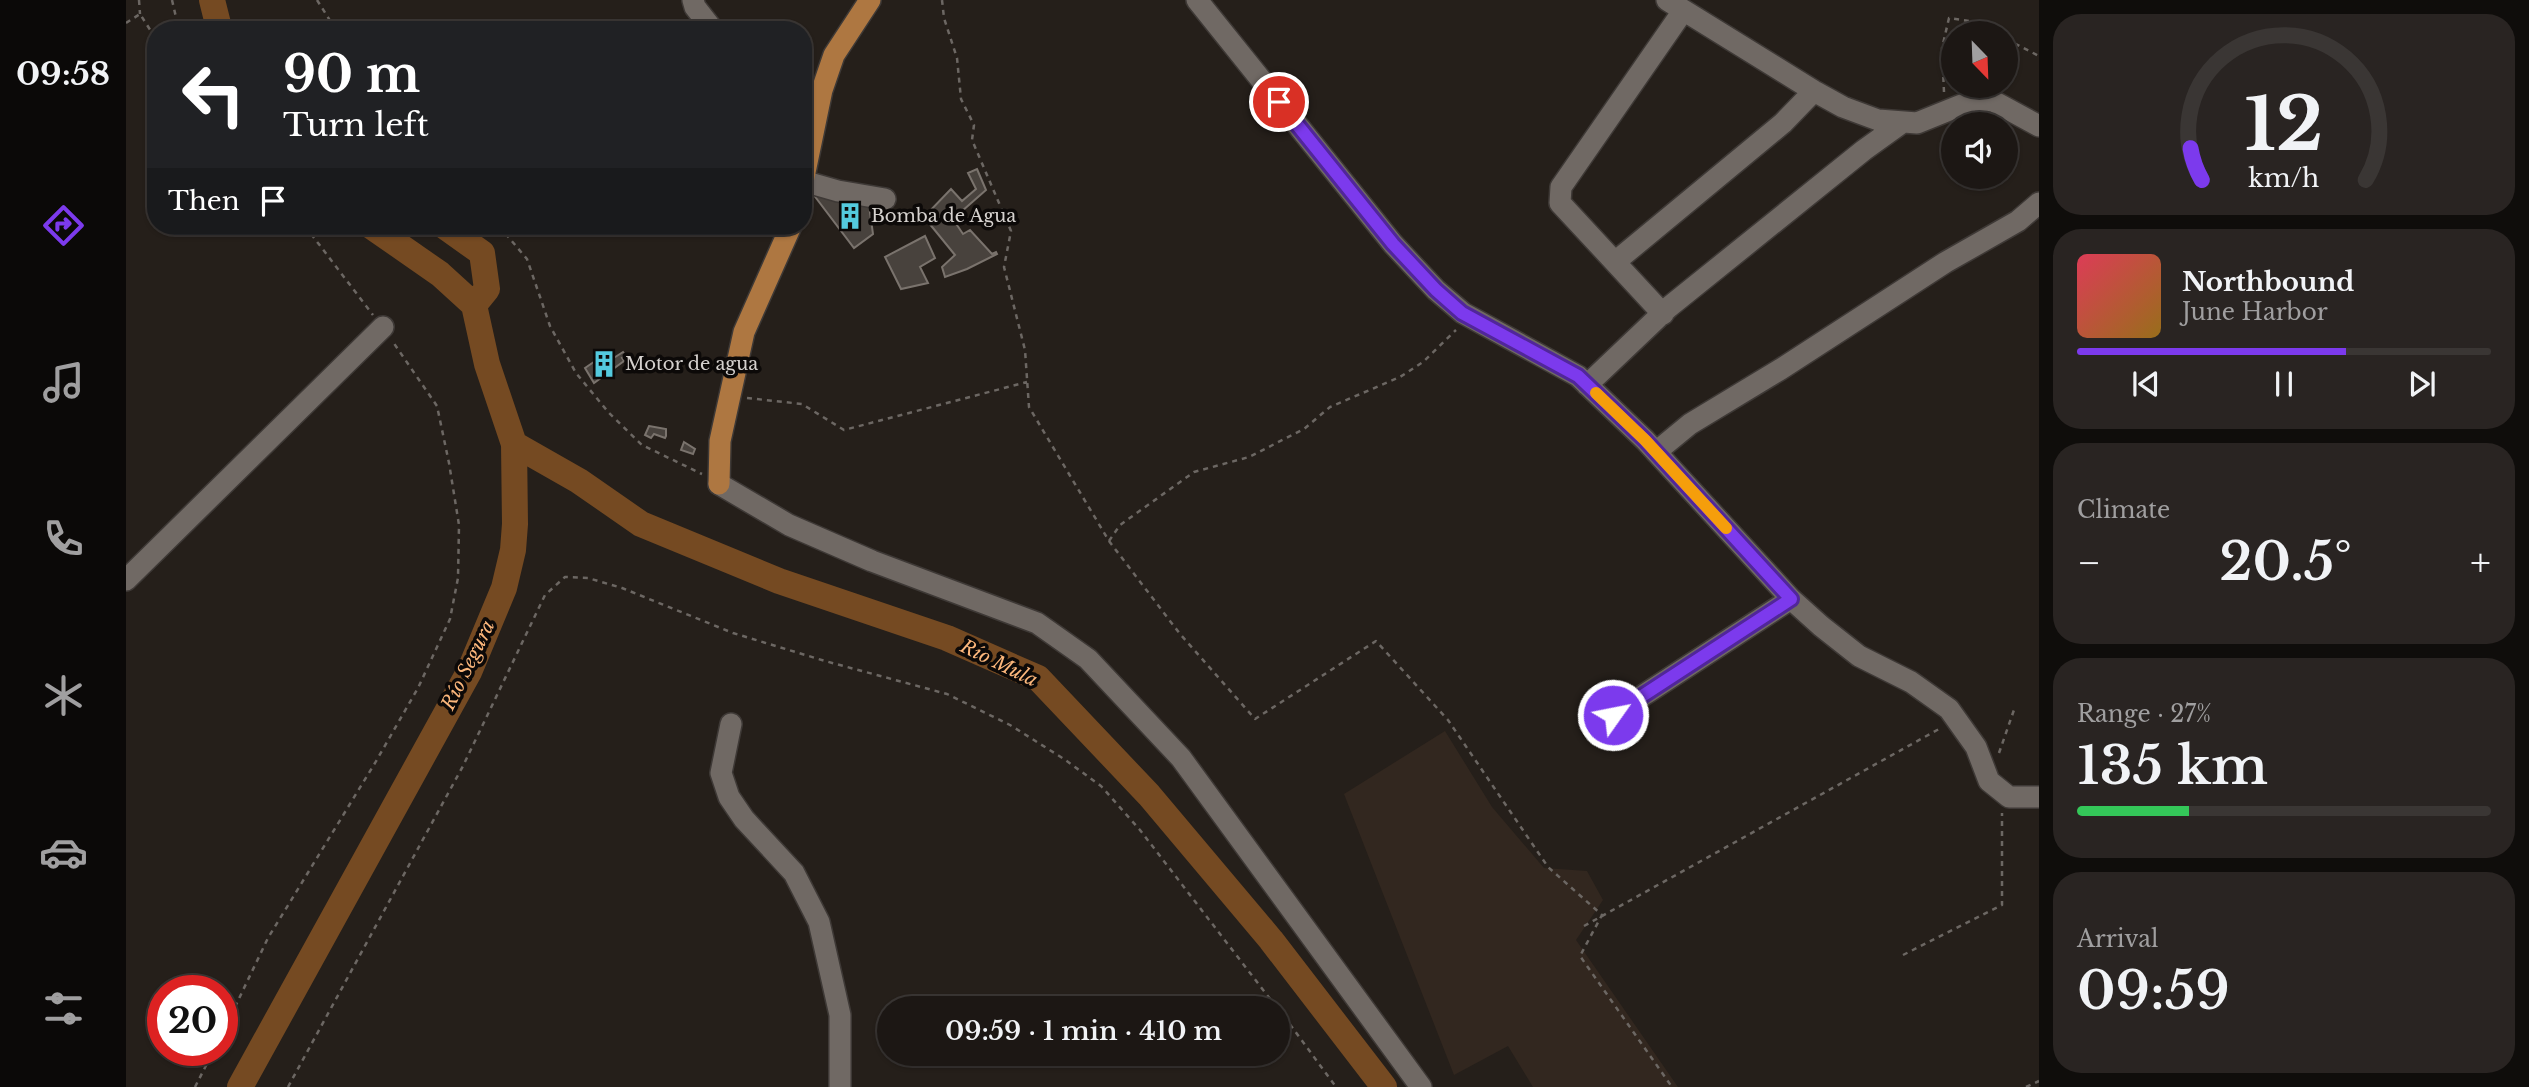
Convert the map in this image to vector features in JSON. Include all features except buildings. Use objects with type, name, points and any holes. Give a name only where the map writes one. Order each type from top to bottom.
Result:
[{"type":"main road","points":[[812,112],[834,55],[870,0]]},
{"type":"main road","points":[[719,484],[720,441],[744,332],[787,235]]},
{"type":"street","points":[[693,0],[706,21]]},
{"type":"street","points":[[1197,0],[1393,244],[1436,290],[1469,316],[1578,376],[1656,452],[1791,599],[1821,626],[1859,656],[1911,682],[1949,709],[1976,747],[1989,781],[2009,797],[2039,797]]},
{"type":"street","points":[[1662,314],[1560,203],[1561,187],[1675,5],[1843,107],[1878,120],[1917,123],[1941,115]]},
{"type":"street","points":[[1615,262],[1783,123],[1814,91]]},
{"type":"street","points":[[1948,112],[1974,100],[1993,101],[2013,112]]},
{"type":"street","points":[[2018,115],[2039,126]]},
{"type":"street","points":[[1587,385],[1662,314],[1864,150],[1903,122]]},
{"type":"street","points":[[812,184],[885,199]]},
{"type":"street","points":[[1656,452],[1690,424],[1781,369],[1946,262],[2018,221],[2039,203]]},
{"type":"street","points":[[126,580],[383,327]]},
{"type":"street","points":[[719,484],[789,525],[872,561],[1037,623],[1087,659],[1181,758],[1421,1087]]},
{"type":"street","points":[[1613,715],[1791,599]]},
{"type":"street","points":[[731,724],[721,773],[729,797],[744,819],[793,873],[819,922],[840,1015],[840,1087]]},
{"type":"path","points":[[139,0],[140,13],[147,24]]},
{"type":"path","points":[[172,0],[177,21]]},
{"type":"path","points":[[317,0],[330,21]]},
{"type":"path","points":[[942,0],[944,18],[957,58],[961,99],[974,125],[972,140],[1011,231],[1004,267],[1025,350],[1030,407],[1109,541],[1180,634],[1255,719],[1376,641],[1448,720],[1548,867],[1602,915]]},
{"type":"path","points":[[126,23],[140,13]]},
{"type":"path","points":[[1948,21],[1949,18],[1971,21]]},
{"type":"path","points":[[2018,46],[2039,57]]},
{"type":"path","points":[[238,1001],[268,938],[418,688],[450,619],[458,578],[459,525],[437,406],[383,327],[312,235]]},
{"type":"path","points":[[507,235],[527,259],[550,326],[576,373],[609,413],[642,445],[719,484]]},
{"type":"path","points":[[1109,541],[1120,525],[1194,472],[1249,457],[1304,429],[1330,407],[1399,377],[1423,362],[1469,316]]},
{"type":"path","points":[[729,397],[802,404],[844,430],[1027,382]]},
{"type":"path","points":[[1989,781],[2015,707]]},
{"type":"path","points":[[1584,926],[1939,729],[1949,709]]},
{"type":"path","points":[[1903,956],[2002,905],[2001,809],[2009,797]]},
{"type":"path","points":[[1602,915],[1580,956],[1672,1087]]},
{"type":"path","points":[[1290,1025],[1336,1087]]},
{"type":"path","points":[[195,1087],[206,1066]]},
{"type":"path","points":[[2026,1087],[2039,1081]]},
{"type":"shaded area","points":[[1445,731],[1492,807],[1544,868],[1587,871],[1603,900],[1576,940],[1678,1087],[1533,1087],[1508,1046],[1454,1075],[1344,794]]},
{"type":"waterway","name":"Río Segura","points":[[212,0],[217,21]]},
{"type":"waterway","points":[[384,235],[440,274],[474,305]]},
{"type":"waterway","name":"Río Segura","points":[[240,1087],[469,672],[504,588],[513,550],[515,524],[514,444],[487,364],[474,305],[487,289],[482,253],[457,235]]},
{"type":"waterway","name":"Río Mula","points":[[514,444],[579,481],[641,524],[779,581],[947,638],[1038,678],[1149,795],[1271,940],[1384,1087]]},
{"type":"slow traffic","points":[[1596,393],[1645,440],[1726,528]]},
{"type":"place","name":"Bomba de Agua","points":[[850,216]]},
{"type":"place","name":"Motor de agua","points":[[604,364]]},
{"type":"route","points":[[1279,102],[1393,244],[1436,290],[1462,313],[1578,376],[1645,440],[1791,599],[1613,715]]}]
